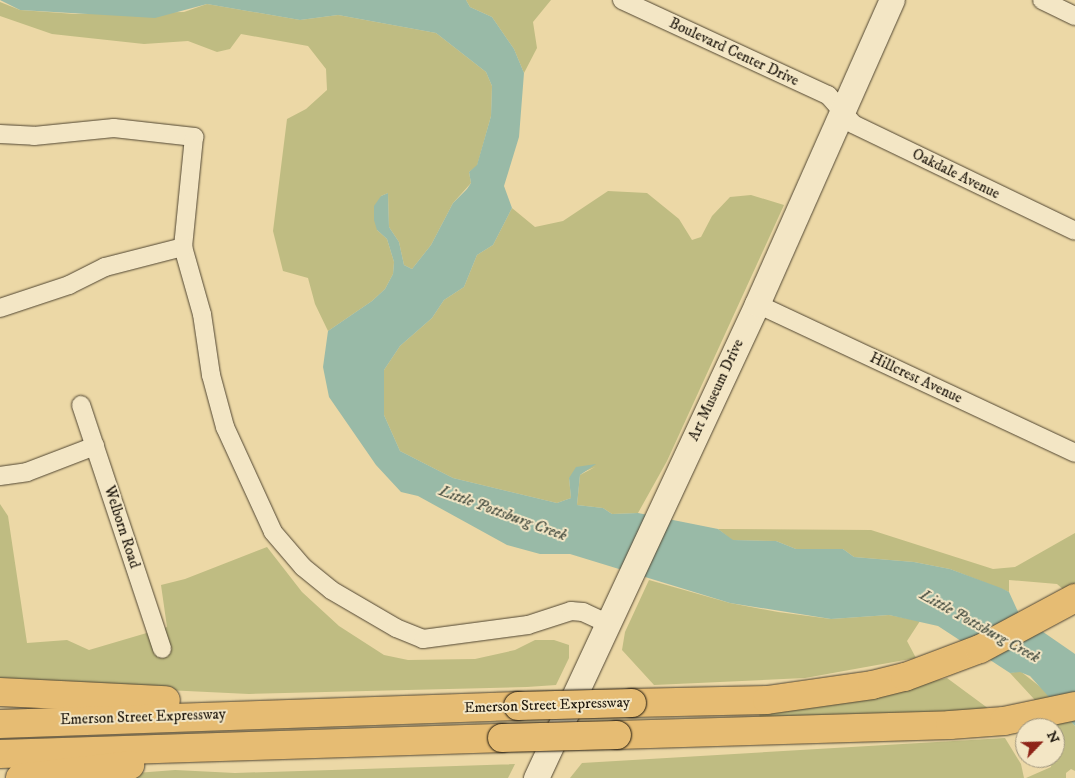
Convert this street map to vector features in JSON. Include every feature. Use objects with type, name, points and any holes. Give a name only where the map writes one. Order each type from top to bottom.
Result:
[{"type":"highway","name":"Emerson Street Expressway","points":[[0,724],[284,712],[767,700],[812,696],[872,685],[937,666],[989,645],[1070,601]]},
{"type":"highway","points":[[0,692],[159,700],[284,712]]},
{"type":"highway","name":"Emerson Street Expressway","points":[[0,754],[285,743],[893,728],[1004,721],[1075,706]]},
{"type":"highway","points":[[20,778],[165,762],[285,743]]},
{"type":"street","name":"Boulevard Center Drive","points":[[622,0],[828,96],[842,111]]},
{"type":"street","name":"Art Museum Drive","points":[[536,778],[757,304],[892,0]]},
{"type":"street","points":[[1042,0],[1075,16]]},
{"type":"street","name":"Oakdale Avenue","points":[[842,111],[853,124],[1075,231]]},
{"type":"street","points":[[0,134],[34,136],[114,128],[194,137],[183,247],[202,314],[212,375],[225,427],[273,532],[303,567],[331,590],[396,628],[423,640],[528,626],[571,611],[583,612],[609,624]]},
{"type":"street","points":[[0,308],[69,285],[105,267],[183,247]]},
{"type":"street","name":"Hillcrest Avenue","points":[[757,304],[1075,453]]},
{"type":"street","name":"Welborn Road","points":[[81,405],[162,649]]},
{"type":"street","points":[[0,476],[27,472],[95,446]]},
{"type":"shaded area","points":[[466,0],[551,0],[533,22],[537,48],[524,73],[514,49],[492,17],[470,7]]},
{"type":"shaded area","points":[[0,2],[20,10],[75,14],[184,12],[207,4],[300,20],[338,15],[436,33],[486,72],[492,86],[491,116],[477,166],[469,172],[471,183],[453,203],[431,245],[412,269],[404,265],[399,242],[389,227],[388,193],[381,196],[377,230],[387,239],[394,262],[393,274],[385,289],[372,301],[328,331],[315,304],[308,278],[283,271],[273,231],[287,119],[306,109],[327,90],[326,69],[308,46],[241,34],[230,49],[217,52],[188,41],[144,44],[52,34],[0,16]]},
{"type":"shaded area","points":[[608,191],[647,193],[679,219],[692,240],[701,237],[712,216],[730,197],[751,195],[784,205],[667,461],[638,513],[612,514],[603,508],[577,505],[580,475],[595,467],[569,478],[571,498],[557,503],[453,478],[400,451],[384,415],[381,390],[384,370],[400,346],[432,318],[444,300],[464,287],[477,255],[493,245],[512,208],[535,227],[563,221]]},
{"type":"shaded area","points":[[0,504],[8,516],[27,643],[67,640],[89,650],[167,627],[161,585],[185,579],[267,547],[302,592],[339,626],[384,655],[408,660],[475,659],[515,650],[535,640],[554,640],[569,645],[569,658],[556,685],[527,687],[249,694],[0,682]]},
{"type":"shaded area","points":[[718,529],[871,530],[993,569],[1015,567],[1075,533],[1075,583],[1064,590],[1057,584],[1009,580],[1009,592],[950,569],[914,562],[854,557],[843,549],[796,549],[776,541],[732,540]]},
{"type":"shaded area","points":[[649,580],[730,603],[778,612],[831,619],[889,615],[920,621],[907,641],[916,658],[805,678],[654,685],[622,650],[625,632]]},
{"type":"shaded area","points":[[1020,671],[1043,689],[1075,726],[1075,771],[1071,769],[1066,773],[1066,778],[1026,778],[1049,768],[1065,768],[1065,718],[1045,718],[1034,699],[1010,673]]},
{"type":"shaded area","points":[[947,678],[989,709],[929,715],[760,719],[759,713],[818,707]]},
{"type":"shaded area","points":[[1005,738],[1015,754],[1015,768],[1022,768],[1024,778],[570,778],[582,763]]},
{"type":"shaded area","points":[[515,764],[508,778],[71,778],[175,770],[235,773]]},
{"type":"water","name":"Little Pottsburg Creek","points":[[0,0],[466,0],[470,7],[492,17],[514,49],[524,73],[519,137],[504,186],[512,208],[493,245],[477,255],[464,287],[444,300],[432,318],[400,346],[384,370],[384,415],[400,451],[453,478],[557,503],[571,498],[569,478],[576,467],[596,464],[580,475],[577,505],[603,508],[612,514],[638,513],[718,529],[733,540],[776,541],[796,549],[843,549],[854,557],[914,562],[950,569],[1001,588],[1009,592],[1020,616],[1075,654],[1075,726],[1030,676],[1020,672],[1010,673],[938,626],[889,615],[831,619],[730,603],[570,554],[540,554],[507,545],[418,496],[401,492],[376,465],[329,397],[323,367],[328,331],[372,301],[385,289],[393,274],[394,262],[387,239],[377,230],[374,220],[374,206],[381,196],[388,193],[389,227],[399,242],[404,265],[412,269],[431,245],[453,203],[471,183],[469,172],[477,165],[491,116],[492,86],[486,72],[436,33],[338,15],[300,20],[207,4],[155,18],[20,10]]}]
